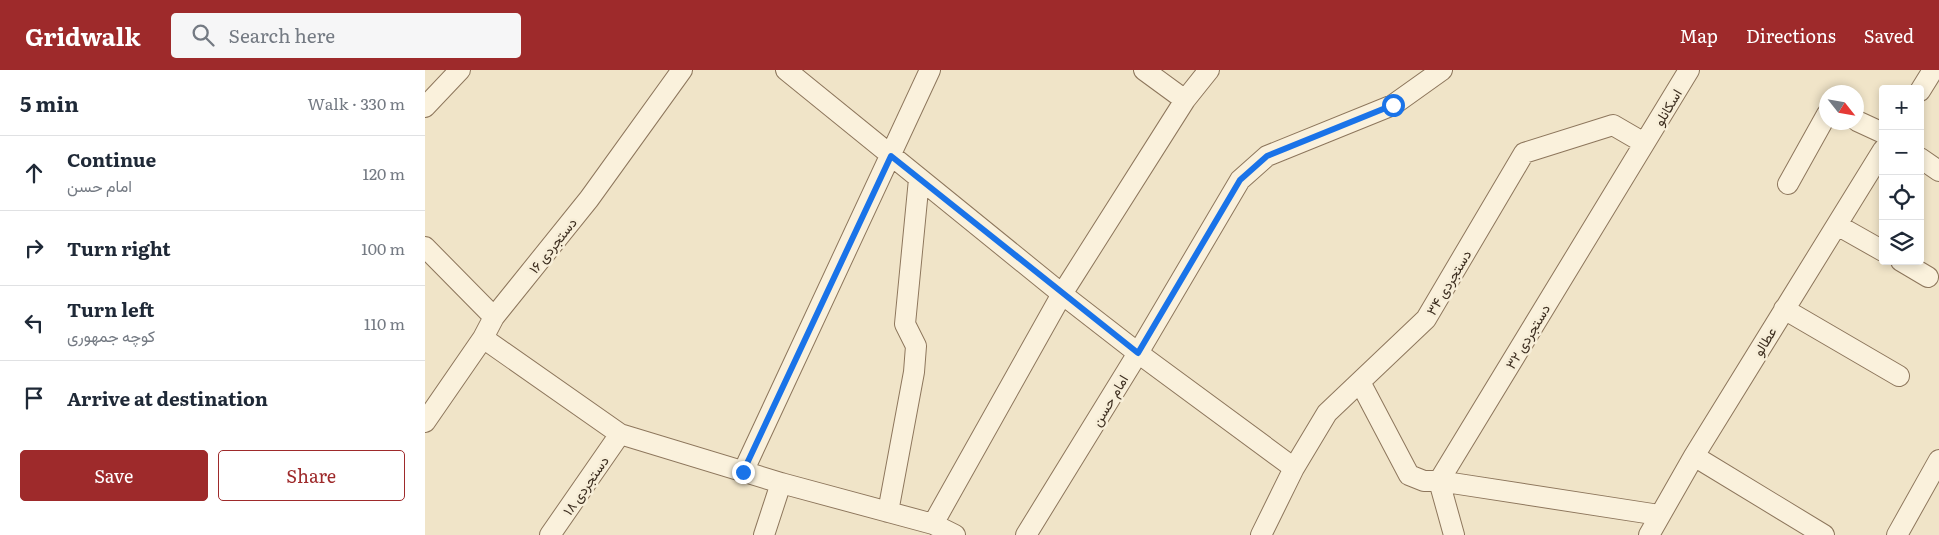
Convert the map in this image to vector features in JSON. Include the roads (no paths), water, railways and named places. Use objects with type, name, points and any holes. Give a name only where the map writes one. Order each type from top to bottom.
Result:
[{"type":"street","points":[[425,107],[460,70]]},
{"type":"street","name":"دستجردی ۱۶","points":[[425,422],[483,338],[494,317],[589,199],[682,70]]},
{"type":"street","points":[[786,70],[1062,294],[1138,353],[1294,468]]},
{"type":"street","points":[[743,472],[930,70]]},
{"type":"street","points":[[1144,70],[1185,100]]},
{"type":"street","points":[[922,526],[1062,294],[1185,100],[1209,70]]},
{"type":"street","name":"امام حسن","points":[[1031,534],[1240,180],[1267,156],[1393,105],[1442,70]]},
{"type":"street","name":"اسکانلو","points":[[1645,143],[1689,70]]},
{"type":"street","points":[[1923,85],[1933,70]]},
{"type":"street","points":[[1864,124],[1879,131]]},
{"type":"street","name":"دستجردی ۳۴","points":[[1261,535],[1294,468],[1327,413],[1426,320],[1524,153],[1613,125],[1645,143]]},
{"type":"street","points":[[1788,184],[1819,128]]},
{"type":"street","name":"دستجردی ۳۲","points":[[1439,481],[1645,143]]},
{"type":"street","name":"عطالو","points":[[1649,535],[1694,456],[1879,157]]},
{"type":"street","points":[[1924,161],[1939,170]]},
{"type":"street","points":[[888,512],[916,346],[905,324],[919,179]]},
{"type":"street","points":[[1837,225],[1879,249]]},
{"type":"street","points":[[425,247],[494,317]]},
{"type":"street","points":[[1908,265],[1929,277]]},
{"type":"street","points":[[1784,309],[1899,376]]},
{"type":"street","points":[[483,338],[620,434],[743,472],[888,512],[922,526],[955,535]]},
{"type":"street","points":[[1360,382],[1409,475],[1424,481],[1439,481],[1659,516]]},
{"type":"street","name":"دستجردی ۱۸","points":[[550,535],[620,434]]},
{"type":"street","points":[[1694,456],[1824,535]]},
{"type":"street","points":[[1897,535],[1939,460]]},
{"type":"street","points":[[1439,481],[1454,535]]},
{"type":"street","points":[[764,535],[781,483]]}]
